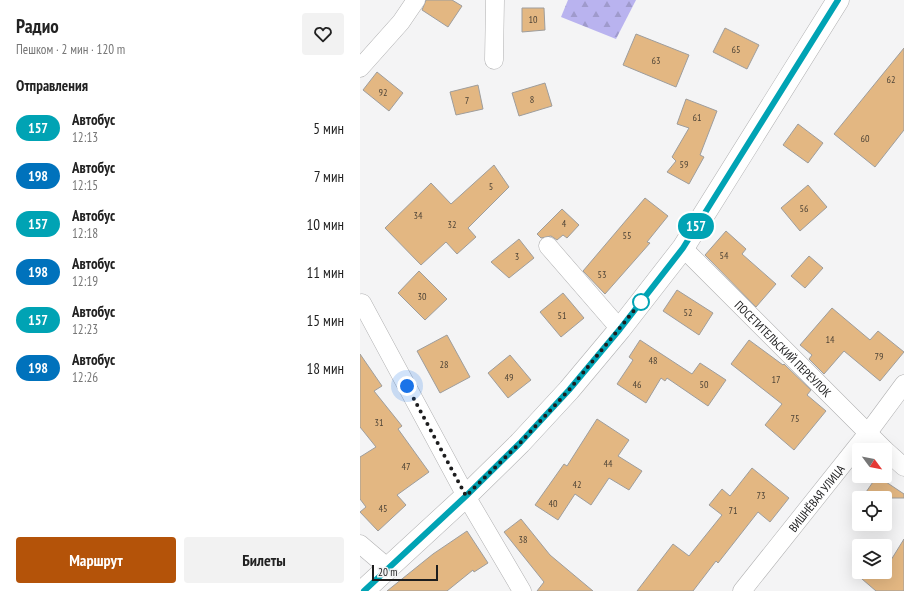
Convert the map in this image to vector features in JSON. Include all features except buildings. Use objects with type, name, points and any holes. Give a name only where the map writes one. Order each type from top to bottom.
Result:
[{"type":"street","points":[[360,68],[402,22],[416,0]]},
{"type":"street","points":[[494,60],[495,0]]},
{"type":"street","points":[[364,591],[387,567],[466,496],[520,443],[569,390],[620,329],[683,248],[838,0]]},
{"type":"street","points":[[548,246],[620,329]]},
{"type":"street","name":"ПОСЕТИТЕЛЬСКИЙ ПЕРЕУЛОК","points":[[683,248],[877,443]]},
{"type":"street","points":[[362,303],[466,496],[522,591]]},
{"type":"street","name":"ВИШНЁВАЯ УЛИЦА","points":[[742,591],[867,434],[904,384]]},
{"type":"street","name":"ПОСЕТИТЕЛЬСКИЙ ПЕРЕУЛОК","points":[[892,456],[904,467]]},
{"type":"street","points":[[360,544],[387,567]]},
{"type":"green space","points":[[568,0],[636,0],[616,39],[561,17]]},
{"type":"bus line","name":"157","points":[[364,591],[387,567],[466,496],[520,443],[569,390],[620,329],[683,248],[838,0]]},
{"type":"route","points":[[407,386],[466,496],[520,443],[569,390],[641,302]]}]
